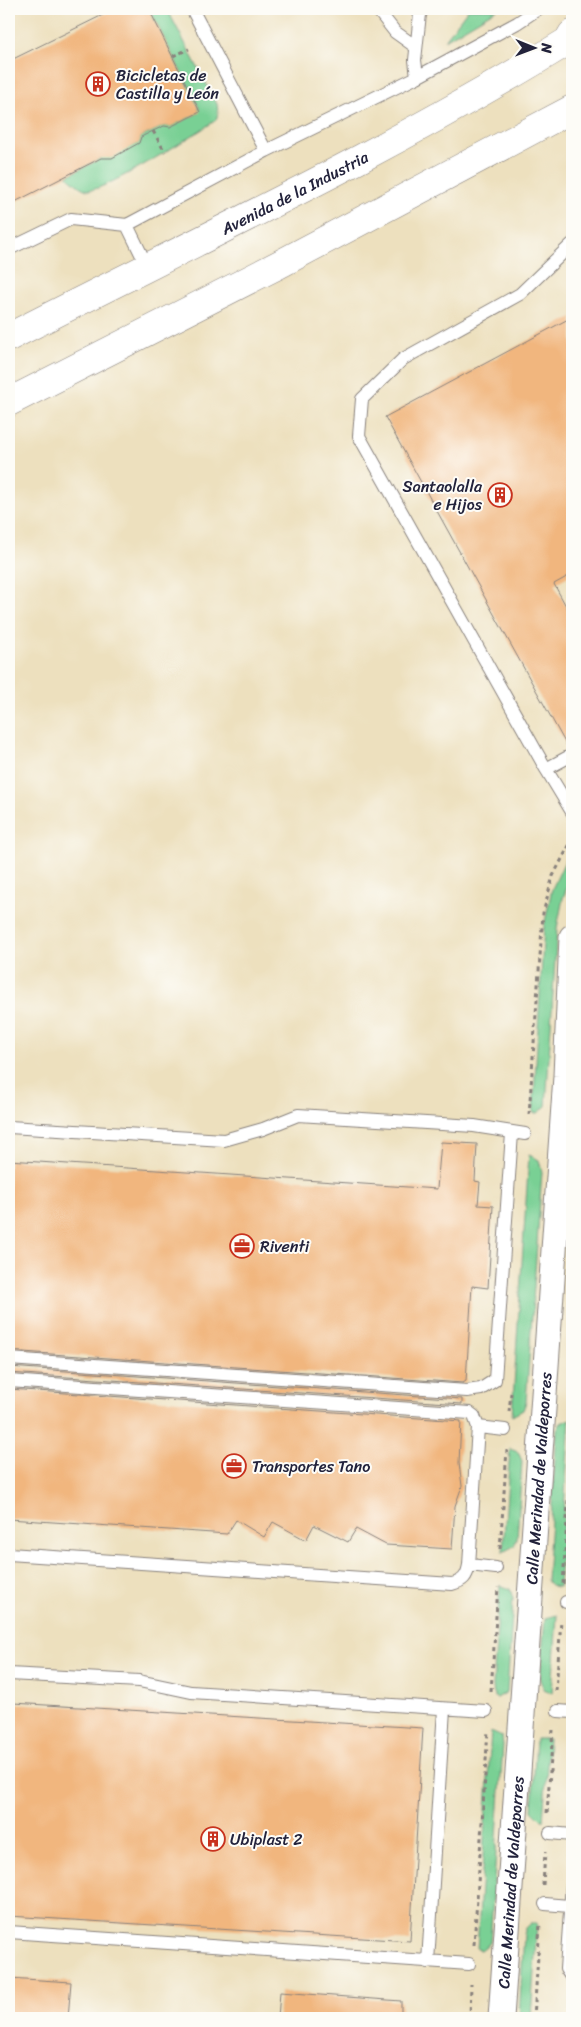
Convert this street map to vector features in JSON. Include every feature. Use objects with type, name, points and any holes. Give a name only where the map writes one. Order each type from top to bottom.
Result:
[{"type":"main road","name":"Avenida de la Industria","points":[[9,337],[427,124],[568,41],[572,34]]},
{"type":"main road","points":[[9,402],[278,265],[572,109]]},
{"type":"street","name":"Calle Merindad de Valdeporres","points":[[502,2018],[566,1076],[572,938]]},
{"type":"lane","points":[[192,9],[266,151]]},
{"type":"lane","points":[[377,9],[395,32],[416,47]]},
{"type":"lane","points":[[418,77],[414,60],[420,14],[424,9]]},
{"type":"lane","points":[[9,250],[71,218],[127,225],[266,151],[418,77],[517,23],[538,9]]},
{"type":"lane","points":[[127,225],[147,266]]},
{"type":"lane","points":[[572,244],[520,294],[403,359],[362,398],[359,436],[572,812]]},
{"type":"lane","points":[[546,769],[572,754]]},
{"type":"lane","points":[[9,1127],[224,1140],[263,1129],[298,1115],[474,1126],[519,1134],[495,1380],[481,1389],[467,1391],[9,1360]]},
{"type":"lane","points":[[9,1381],[460,1411],[474,1416],[478,1427],[469,1566],[468,1574],[460,1582],[452,1584],[9,1554]]},
{"type":"lane","points":[[478,1427],[505,1430]]},
{"type":"lane","points":[[469,1566],[496,1568]]},
{"type":"lane","points":[[9,1674],[139,1681],[191,1692],[486,1711]]},
{"type":"lane","points":[[428,1962],[444,1709]]},
{"type":"lane","points":[[558,1712],[572,1712]]},
{"type":"lane","points":[[550,1833],[572,1835]]},
{"type":"lane","points":[[572,1883],[566,1969],[572,1978]]},
{"type":"lane","points":[[545,1904],[569,1906]]},
{"type":"lane","points":[[9,1932],[469,1964]]},
{"type":"path","points":[[173,56],[188,49]]},
{"type":"path","points":[[153,131],[164,152]]},
{"type":"green space","points":[[149,9],[167,9],[217,104],[218,113],[216,120],[173,148],[132,171],[98,188],[86,190],[67,176],[105,156],[112,157],[139,143],[141,137],[164,126],[170,127],[198,113],[199,108]]},
{"type":"green space","points":[[468,9],[497,9],[445,40]]},
{"type":"green space","points":[[571,848],[572,874],[563,898],[557,928],[546,1106],[538,1113],[533,1113],[544,926],[552,889]]},
{"type":"green space","points":[[529,1155],[539,1160],[542,1172],[526,1402],[523,1410],[512,1416]]},
{"type":"green space","points":[[572,1205],[572,1300],[566,1295]]},
{"type":"green space","points":[[570,1419],[559,1587],[557,1587],[550,1584],[547,1580],[557,1430],[561,1423]]},
{"type":"green space","points":[[510,1449],[518,1452],[522,1461],[517,1539],[514,1546],[503,1552]]},
{"type":"green space","points":[[500,1585],[510,1589],[513,1599],[507,1692],[497,1698],[494,1697],[493,1686]]},
{"type":"green space","points":[[557,1615],[552,1693],[544,1689],[540,1680],[545,1618]]},
{"type":"green space","points":[[491,1732],[502,1737],[503,1745],[490,1943],[481,1950],[477,1949]]},
{"type":"green space","points":[[536,1739],[549,1739],[543,1821],[532,1810]]},
{"type":"green space","points":[[531,1923],[537,1923],[531,2018],[519,2018],[524,1934],[526,1928]]},
{"type":"building","name":"Bicicletas de Castilla y León","points":[[115,9],[149,9],[200,112],[170,127],[164,126],[153,131],[141,137],[139,143],[112,158],[101,158],[9,205],[9,61]]},
{"type":"building","name":"Santaolalla e Hijos","points":[[572,317],[572,574],[554,584],[572,617],[572,747],[568,748],[385,417]]},
{"type":"building","name":"Riventi","points":[[441,1142],[477,1144],[475,1181],[480,1182],[478,1205],[493,1206],[488,1288],[472,1286],[466,1381],[463,1383],[9,1351],[9,1160],[437,1189]]},
{"type":"building","points":[[9,1367],[462,1399],[462,1404],[9,1373]]},
{"type":"building","name":"Transportes Tano","points":[[9,1389],[461,1421],[459,1463],[462,1486],[455,1506],[452,1549],[386,1545],[356,1529],[348,1542],[314,1525],[306,1540],[273,1522],[264,1537],[236,1520],[227,1534],[9,1519]]},
{"type":"building","name":"Ubiplast 2","points":[[13,1703],[423,1728],[410,1941],[9,1916],[9,1762]]},
{"type":"building","points":[[9,1978],[71,1982],[68,2018],[9,2018]]},
{"type":"building","points":[[280,1992],[401,2001],[401,2018],[278,2018]]},
{"type":"place","name":"Bicicletas de Castilla y León","points":[[98,84]]},
{"type":"place","name":"Santaolalla e Hijos","points":[[500,495]]},
{"type":"place","name":"Riventi","points":[[242,1246]]},
{"type":"place","name":"Transportes Tano","points":[[234,1466]]},
{"type":"place","name":"Ubiplast 2","points":[[213,1839]]}]
